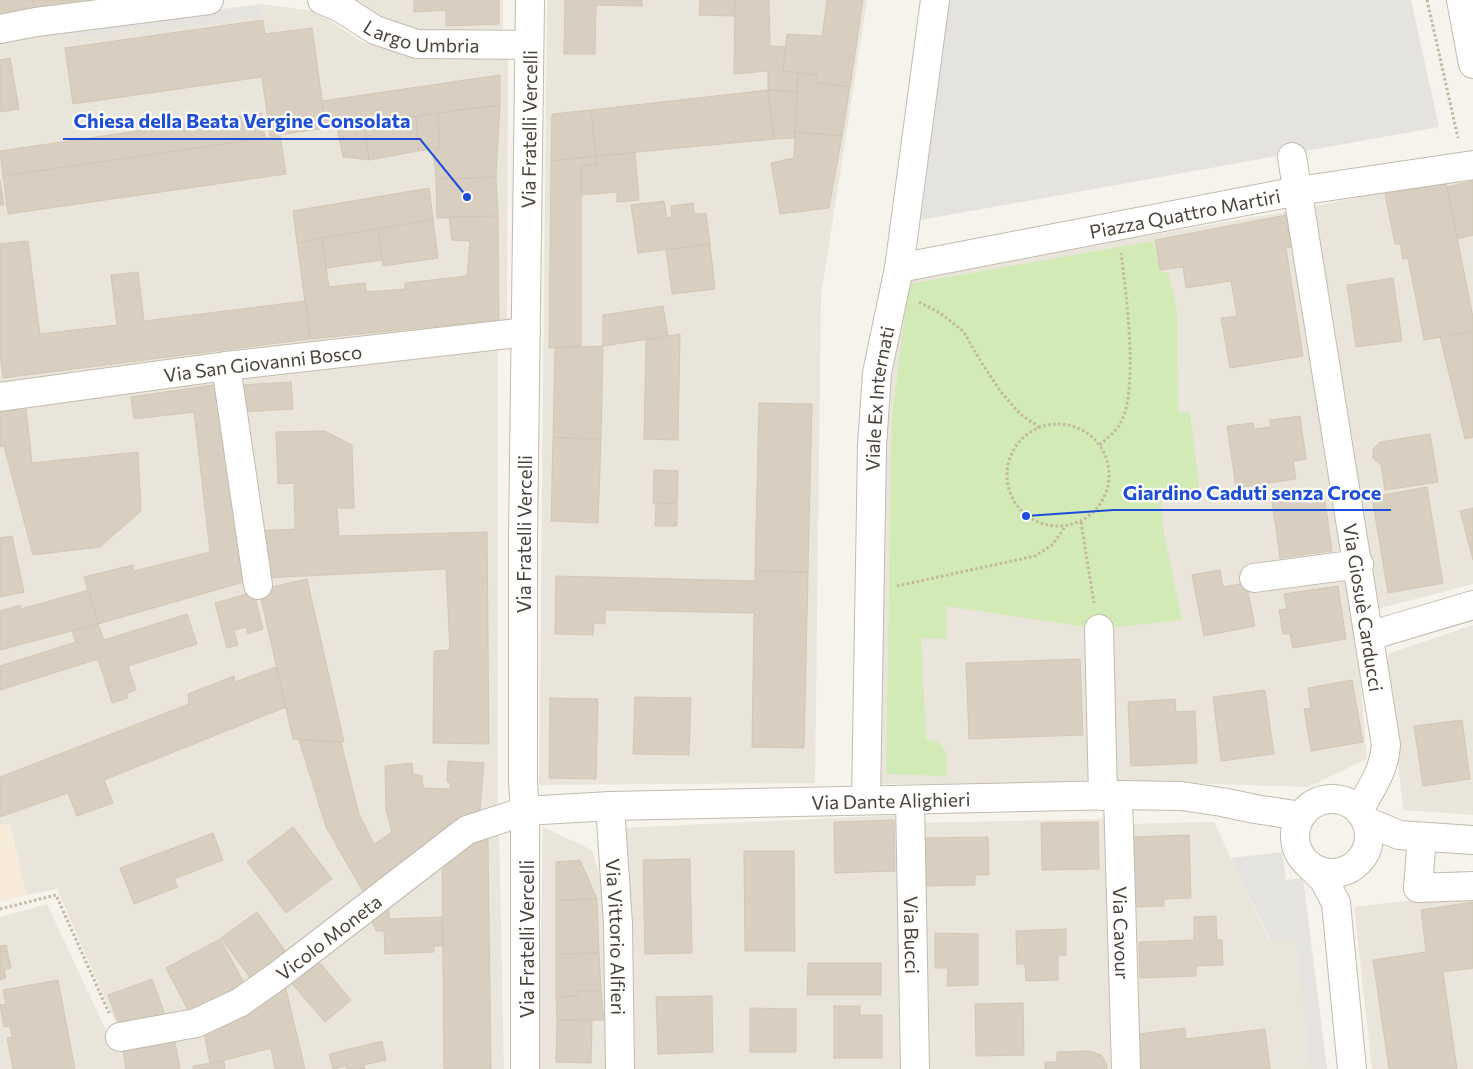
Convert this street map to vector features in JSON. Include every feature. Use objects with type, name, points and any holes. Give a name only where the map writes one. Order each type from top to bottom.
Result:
[{"type":"street","points":[[0,30],[36,22],[209,0]]},
{"type":"street","name":"Largo Umbria","points":[[322,0],[341,8],[375,30],[417,44],[529,45]]},
{"type":"street","name":"Via Fratelli Vercelli","points":[[525,1069],[523,537],[530,0]]},
{"type":"street","name":"Viale Ex Internati","points":[[866,800],[872,446],[877,373],[897,279],[935,0]]},
{"type":"street","points":[[1461,0],[1473,64]]},
{"type":"street","name":"Piazza Quattro Martiri","points":[[897,279],[1118,227],[1467,156]]},
{"type":"street","name":"Via Giosuè Carducci","points":[[1292,157],[1359,564],[1368,636],[1386,745],[1386,759],[1362,815]]},
{"type":"street","name":"Via San Giovanni Bosco","points":[[0,396],[226,366],[526,332]]},
{"type":"street","points":[[226,366],[258,585]]},
{"type":"street","points":[[1254,578],[1359,564]]},
{"type":"street","points":[[1368,636],[1473,605]]},
{"type":"street","name":"Via Cavour","points":[[1098,629],[1111,796],[1126,1069]]},
{"type":"street","name":"Via Dante Alighieri","points":[[525,810],[610,806],[866,800],[1181,796],[1222,802],[1255,810],[1301,816]]},
{"type":"street","points":[[1352,1069],[1336,903],[1324,880],[1301,855],[1296,842],[1296,828],[1301,816],[1310,806],[1322,800],[1335,799],[1348,802],[1362,815],[1410,836],[1473,840]]},
{"type":"street","name":"Via Bucci","points":[[910,800],[915,1069]]},
{"type":"street","name":"Via Vittorio Alfieri","points":[[610,806],[618,924],[620,1069]]},
{"type":"street","name":"Vicolo Moneta","points":[[120,1036],[196,1023],[239,1003],[276,977],[467,830],[525,810]]},
{"type":"street","name":"Via Dante Alighieri","points":[[1255,810],[1296,842]]},
{"type":"street","points":[[1336,903],[1343,885],[1360,858],[1369,834],[1362,815]]},
{"type":"street","points":[[1310,866],[1323,872],[1337,872],[1360,858],[1410,836]]},
{"type":"street","points":[[1410,836],[1418,888],[1473,886]]},
{"type":"path","points":[[1428,0],[1467,156]]},
{"type":"path","points":[[1100,445],[1121,423],[1129,393],[1129,328],[1118,227]]},
{"type":"path","points":[[897,279],[963,331],[982,366],[1001,392],[1020,414],[1039,427]]},
{"type":"path","points":[[1056,424],[1073,426],[1088,433],[1100,445],[1108,461],[1110,479],[1106,496],[1096,511],[1081,522],[1065,526],[1050,526],[1036,522],[1023,514],[1014,502],[1008,488],[1006,474],[1009,459],[1016,446],[1026,435],[1039,427],[1056,424]]},
{"type":"path","points":[[1081,522],[1098,629]]},
{"type":"path","points":[[870,592],[1036,556],[1052,545],[1065,526]]},
{"type":"path","points":[[0,909],[56,895],[120,1036]]},
{"type":"shaded area","points":[[344,0],[503,0],[503,29],[421,31],[399,27]]},
{"type":"shaded area","points":[[547,0],[867,0],[821,296],[815,783],[539,785]]},
{"type":"shaded area","points":[[948,0],[1411,0],[1439,127],[921,220]]},
{"type":"shaded area","points":[[261,4],[314,11],[364,43],[415,56],[508,59],[507,326],[0,385],[0,37]]},
{"type":"shaded area","points":[[258,6],[261,18],[168,28],[167,24],[76,38],[73,30]]},
{"type":"shaded area","points":[[1473,172],[1473,584],[1373,610],[1312,207]]},
{"type":"shaded area","points":[[1290,211],[1356,628],[1367,759],[1308,787],[1182,783],[880,784],[883,420],[904,278]]},
{"type":"shaded area","points":[[498,350],[498,818],[238,997],[120,1033],[57,889],[26,895],[10,824],[0,825],[0,406],[204,378]]},
{"type":"shaded area","points":[[1473,625],[1473,815],[1403,810],[1398,761],[1383,670],[1390,653]]},
{"type":"shaded area","points":[[902,815],[906,1069],[623,1069],[620,828]]},
{"type":"shaded area","points":[[1104,819],[1111,1069],[924,1069],[916,823]]},
{"type":"shaded area","points":[[1214,822],[1269,939],[1295,938],[1310,1069],[1129,1069],[1128,824]]},
{"type":"shaded area","points":[[9,824],[26,895],[0,902],[0,825]]},
{"type":"shaded area","points":[[543,827],[592,850],[608,904],[610,1069],[538,1069]]},
{"type":"shaded area","points":[[499,828],[504,1069],[0,1069],[0,917],[47,904],[111,1041],[200,1026],[440,852]]},
{"type":"shaded area","points":[[1282,852],[1286,880],[1303,878],[1327,1069],[1310,1069],[1295,938],[1270,939],[1231,858]]},
{"type":"shaded area","points":[[1473,893],[1473,1069],[1372,1069],[1354,907]]},
{"type":"green space","points":[[1153,241],[1160,272],[1168,272],[1177,311],[1178,413],[1190,412],[1200,497],[1160,497],[1164,534],[1182,620],[1099,629],[946,606],[947,639],[921,638],[926,739],[943,746],[946,756],[947,776],[886,774],[892,415],[909,284]]},
{"type":"building","points":[[0,0],[33,0],[34,10],[0,17]]},
{"type":"building","points":[[33,0],[98,0],[34,10]]},
{"type":"building","points":[[414,0],[499,0],[499,24],[446,26],[446,10],[414,12]]},
{"type":"building","points":[[565,0],[642,0],[642,6],[596,5],[595,54],[564,54]]},
{"type":"building","points":[[700,0],[735,0],[734,16],[699,15]]},
{"type":"building","points":[[735,0],[769,0],[770,46],[786,47],[783,71],[798,73],[797,92],[768,90],[768,71],[734,74]]},
{"type":"building","points":[[827,0],[863,0],[850,87],[816,83],[817,75],[783,71],[787,34],[822,36]]},
{"type":"building","points":[[263,20],[265,34],[312,28],[326,128],[270,136],[262,77],[73,104],[65,48]]},
{"type":"building","points":[[10,58],[19,109],[0,112],[0,60]]},
{"type":"building","points":[[798,73],[817,75],[816,83],[850,87],[842,136],[795,132]]},
{"type":"building","points":[[500,75],[500,105],[355,124],[354,128],[326,128],[322,101]]},
{"type":"building","points":[[768,90],[774,139],[596,156],[591,110]]},
{"type":"building","points":[[768,90],[797,92],[795,138],[774,139]]},
{"type":"building","points":[[500,105],[496,177],[436,179],[433,150],[439,148],[438,113]]},
{"type":"building","points":[[591,110],[596,156],[551,161],[552,114]]},
{"type":"building","points":[[261,113],[265,138],[3,176],[0,151]]},
{"type":"building","points":[[438,113],[439,148],[418,151],[416,116]]},
{"type":"building","points":[[416,116],[418,151],[369,160],[364,123]]},
{"type":"building","points":[[364,123],[369,160],[343,157],[337,128],[354,128],[355,124]]},
{"type":"building","points":[[795,132],[842,136],[829,208],[780,214],[771,163],[794,158]]},
{"type":"building","points":[[280,136],[286,174],[8,214],[3,176]]},
{"type":"building","points":[[635,153],[639,200],[617,202],[617,192],[582,195],[581,166],[597,164],[596,156]]},
{"type":"building","points":[[596,156],[597,164],[581,166],[581,346],[549,348],[551,161]]},
{"type":"building","points":[[496,177],[498,216],[437,218],[436,179]]},
{"type":"building","points":[[0,180],[4,205],[0,205]]},
{"type":"building","points":[[1473,181],[1473,235],[1458,239],[1447,187]]},
{"type":"building","points":[[1446,183],[1473,317],[1473,331],[1424,340],[1408,258],[1403,259],[1400,244],[1395,244],[1385,194]]},
{"type":"building","points":[[429,188],[433,219],[297,243],[293,211]]},
{"type":"building","points":[[664,201],[667,218],[672,217],[671,206],[693,203],[694,214],[706,213],[710,244],[638,253],[631,205]]},
{"type":"building","points":[[1286,215],[1291,247],[1286,248],[1303,356],[1230,368],[1221,318],[1237,316],[1231,281],[1186,288],[1183,267],[1160,270],[1155,240]]},
{"type":"building","points":[[498,216],[499,320],[310,339],[297,243],[322,238],[329,287],[365,283],[366,292],[405,289],[405,283],[467,276],[470,241],[452,240],[449,217]]},
{"type":"building","points":[[433,219],[438,258],[383,266],[378,229]]},
{"type":"building","points":[[378,229],[382,260],[326,268],[322,238]]},
{"type":"building","points":[[28,241],[40,334],[117,325],[111,275],[138,272],[144,321],[306,301],[310,339],[3,378],[0,354],[0,244]]},
{"type":"building","points":[[710,244],[715,289],[672,294],[666,250]]},
{"type":"building","points":[[1393,278],[1402,341],[1356,347],[1347,285]]},
{"type":"building","points":[[663,306],[668,336],[603,346],[603,315]]},
{"type":"building","points":[[1473,331],[1473,437],[1465,439],[1440,337]]},
{"type":"building","points":[[680,334],[678,440],[644,439],[646,340]]},
{"type":"building","points":[[603,346],[601,439],[553,438],[555,348]]},
{"type":"building","points":[[291,382],[293,409],[244,412],[242,385]]},
{"type":"building","points":[[220,384],[247,581],[98,624],[84,577],[133,565],[134,571],[210,552],[194,412],[134,419],[131,397]]},
{"type":"building","points":[[759,403],[812,404],[808,572],[755,571]]},
{"type":"building","points":[[26,408],[32,463],[138,452],[141,511],[100,547],[33,555],[4,446],[0,447],[0,412]]},
{"type":"building","points":[[1300,416],[1306,459],[1293,461],[1296,479],[1236,488],[1227,426],[1253,423],[1254,429],[1271,427],[1270,420]]},
{"type":"building","points":[[325,431],[352,445],[354,508],[337,508],[339,536],[487,532],[489,744],[433,743],[434,651],[450,650],[446,569],[263,578],[255,531],[295,529],[294,483],[278,484],[276,432]]},
{"type":"building","points":[[1430,434],[1438,482],[1385,490],[1381,465],[1373,458],[1373,449],[1380,442]]},
{"type":"building","points":[[553,438],[601,439],[598,523],[551,521]]},
{"type":"building","points":[[654,470],[678,471],[677,504],[653,503]]},
{"type":"building","points":[[1427,487],[1443,583],[1388,593],[1372,497]]},
{"type":"building","points":[[1324,494],[1332,551],[1280,558],[1272,501]]},
{"type":"building","points":[[656,503],[677,504],[677,526],[655,526]]},
{"type":"building","points":[[1473,508],[1473,560],[1460,511]]},
{"type":"building","points":[[12,536],[24,592],[0,597],[0,538]]},
{"type":"building","points":[[1220,570],[1223,587],[1246,583],[1255,626],[1204,636],[1192,575]]},
{"type":"building","points":[[755,571],[808,572],[804,748],[752,747],[754,613],[605,610],[605,624],[594,623],[593,635],[555,634],[556,576],[755,581]]},
{"type":"building","points":[[307,579],[344,742],[293,739],[259,590]]},
{"type":"building","points":[[1338,586],[1346,639],[1293,648],[1290,634],[1283,634],[1279,610],[1287,609],[1284,594]]},
{"type":"building","points":[[89,590],[98,624],[0,650],[0,611],[20,605],[21,609]]},
{"type":"building","points":[[254,592],[263,629],[248,634],[246,627],[234,630],[238,645],[227,648],[215,603]]},
{"type":"building","points":[[187,614],[197,644],[128,666],[136,690],[126,694],[128,698],[112,703],[98,659],[0,690],[0,666],[76,642],[72,631],[98,624],[104,640]]},
{"type":"building","points":[[1080,659],[1083,735],[969,739],[966,663]]},
{"type":"building","points":[[276,667],[286,707],[104,780],[113,803],[77,816],[68,793],[0,817],[0,777],[189,704],[188,694],[234,676],[235,682]]},
{"type":"building","points":[[1352,680],[1363,742],[1311,751],[1304,709],[1311,708],[1308,688]]},
{"type":"building","points":[[1265,690],[1274,754],[1221,761],[1213,697]]},
{"type":"building","points":[[635,697],[691,698],[689,755],[633,754]]},
{"type":"building","points":[[550,698],[598,699],[596,779],[549,778]]},
{"type":"building","points":[[1175,699],[1176,712],[1195,711],[1197,763],[1131,766],[1128,702]]},
{"type":"building","points":[[1462,720],[1470,779],[1423,786],[1414,726]]},
{"type":"building","points":[[299,740],[341,742],[359,814],[374,844],[392,832],[386,810],[385,766],[412,763],[413,774],[422,776],[423,788],[450,789],[451,783],[447,782],[448,761],[484,763],[479,821],[366,897],[326,827]]},
{"type":"building","points":[[894,820],[895,871],[835,873],[834,822]]},
{"type":"building","points":[[1098,822],[1099,869],[1042,870],[1041,823]]},
{"type":"building","points":[[293,827],[332,879],[286,913],[247,862]]},
{"type":"building","points":[[213,833],[223,860],[174,879],[178,887],[134,904],[120,868]]},
{"type":"building","points":[[1189,835],[1191,898],[1164,899],[1164,906],[1135,907],[1132,837]]},
{"type":"building","points":[[988,837],[989,875],[975,875],[975,885],[922,886],[921,838]]},
{"type":"building","points":[[466,839],[488,839],[491,1069],[444,1069],[442,854]]},
{"type":"building","points":[[744,851],[794,851],[795,951],[745,951]]},
{"type":"building","points":[[690,859],[692,953],[645,954],[643,860]]},
{"type":"building","points":[[580,860],[597,899],[556,900],[556,862]]},
{"type":"building","points":[[597,899],[599,953],[556,954],[556,900]]},
{"type":"building","points":[[389,900],[389,919],[442,917],[443,946],[434,946],[434,952],[385,954],[384,931],[376,931],[370,915]]},
{"type":"building","points":[[1473,902],[1473,968],[1443,972],[1457,1069],[1389,1069],[1373,960],[1426,952],[1421,910]]},
{"type":"building","points":[[257,912],[289,956],[253,982],[221,938]]},
{"type":"building","points":[[1216,916],[1217,940],[1222,940],[1223,965],[1196,966],[1196,976],[1140,978],[1139,942],[1194,940],[1194,917]]},
{"type":"building","points":[[1066,929],[1066,955],[1058,955],[1058,980],[1026,981],[1025,964],[1017,964],[1016,931]]},
{"type":"building","points":[[935,933],[978,934],[978,985],[947,986],[948,968],[935,968]]},
{"type":"building","points":[[220,939],[246,986],[191,1016],[166,968]]},
{"type":"building","points":[[6,945],[11,968],[4,970],[6,978],[0,980],[0,946]]},
{"type":"building","points":[[599,953],[601,991],[578,991],[578,996],[556,997],[556,954]]},
{"type":"building","points":[[315,957],[351,1000],[325,1022],[288,979]]},
{"type":"building","points":[[808,963],[881,963],[881,995],[807,995]]},
{"type":"building","points":[[152,979],[165,1015],[121,1031],[108,995]]},
{"type":"building","points":[[58,980],[75,1069],[13,1069],[7,1038],[12,1037],[10,1026],[4,1027],[0,1006],[6,1004],[3,990]]},
{"type":"building","points":[[285,985],[305,1069],[275,1069],[271,1048],[210,1064],[203,1026]]},
{"type":"building","points":[[578,991],[601,991],[604,1020],[557,1020],[556,997],[578,996]]},
{"type":"building","points":[[712,996],[713,1052],[658,1054],[656,997]]},
{"type":"building","points":[[1023,1003],[1024,1055],[976,1056],[975,1004]]},
{"type":"building","points":[[834,1006],[860,1006],[860,1015],[882,1015],[882,1058],[834,1058]]},
{"type":"building","points":[[750,1008],[796,1009],[796,1052],[750,1052]]},
{"type":"building","points":[[557,1020],[592,1021],[591,1063],[556,1062]]},
{"type":"building","points":[[1185,1028],[1186,1039],[1265,1029],[1270,1069],[1136,1069],[1131,1035]]},
{"type":"building","points":[[173,1031],[180,1069],[126,1069],[121,1040]]},
{"type":"building","points":[[382,1041],[386,1060],[364,1065],[365,1069],[347,1069],[346,1066],[333,1069],[329,1054]]},
{"type":"building","points":[[1089,1051],[1101,1055],[1107,1064],[1107,1069],[1045,1069],[1045,1062],[1057,1062],[1057,1052]]},
{"type":"building","points":[[224,1061],[225,1069],[193,1069],[193,1066]]},
{"type":"place","name":"Chiesa della Beata Vergine Consolata","points":[[467,197]]},
{"type":"place","name":"Giardino Caduti senza Croce","points":[[1026,516]]}]
